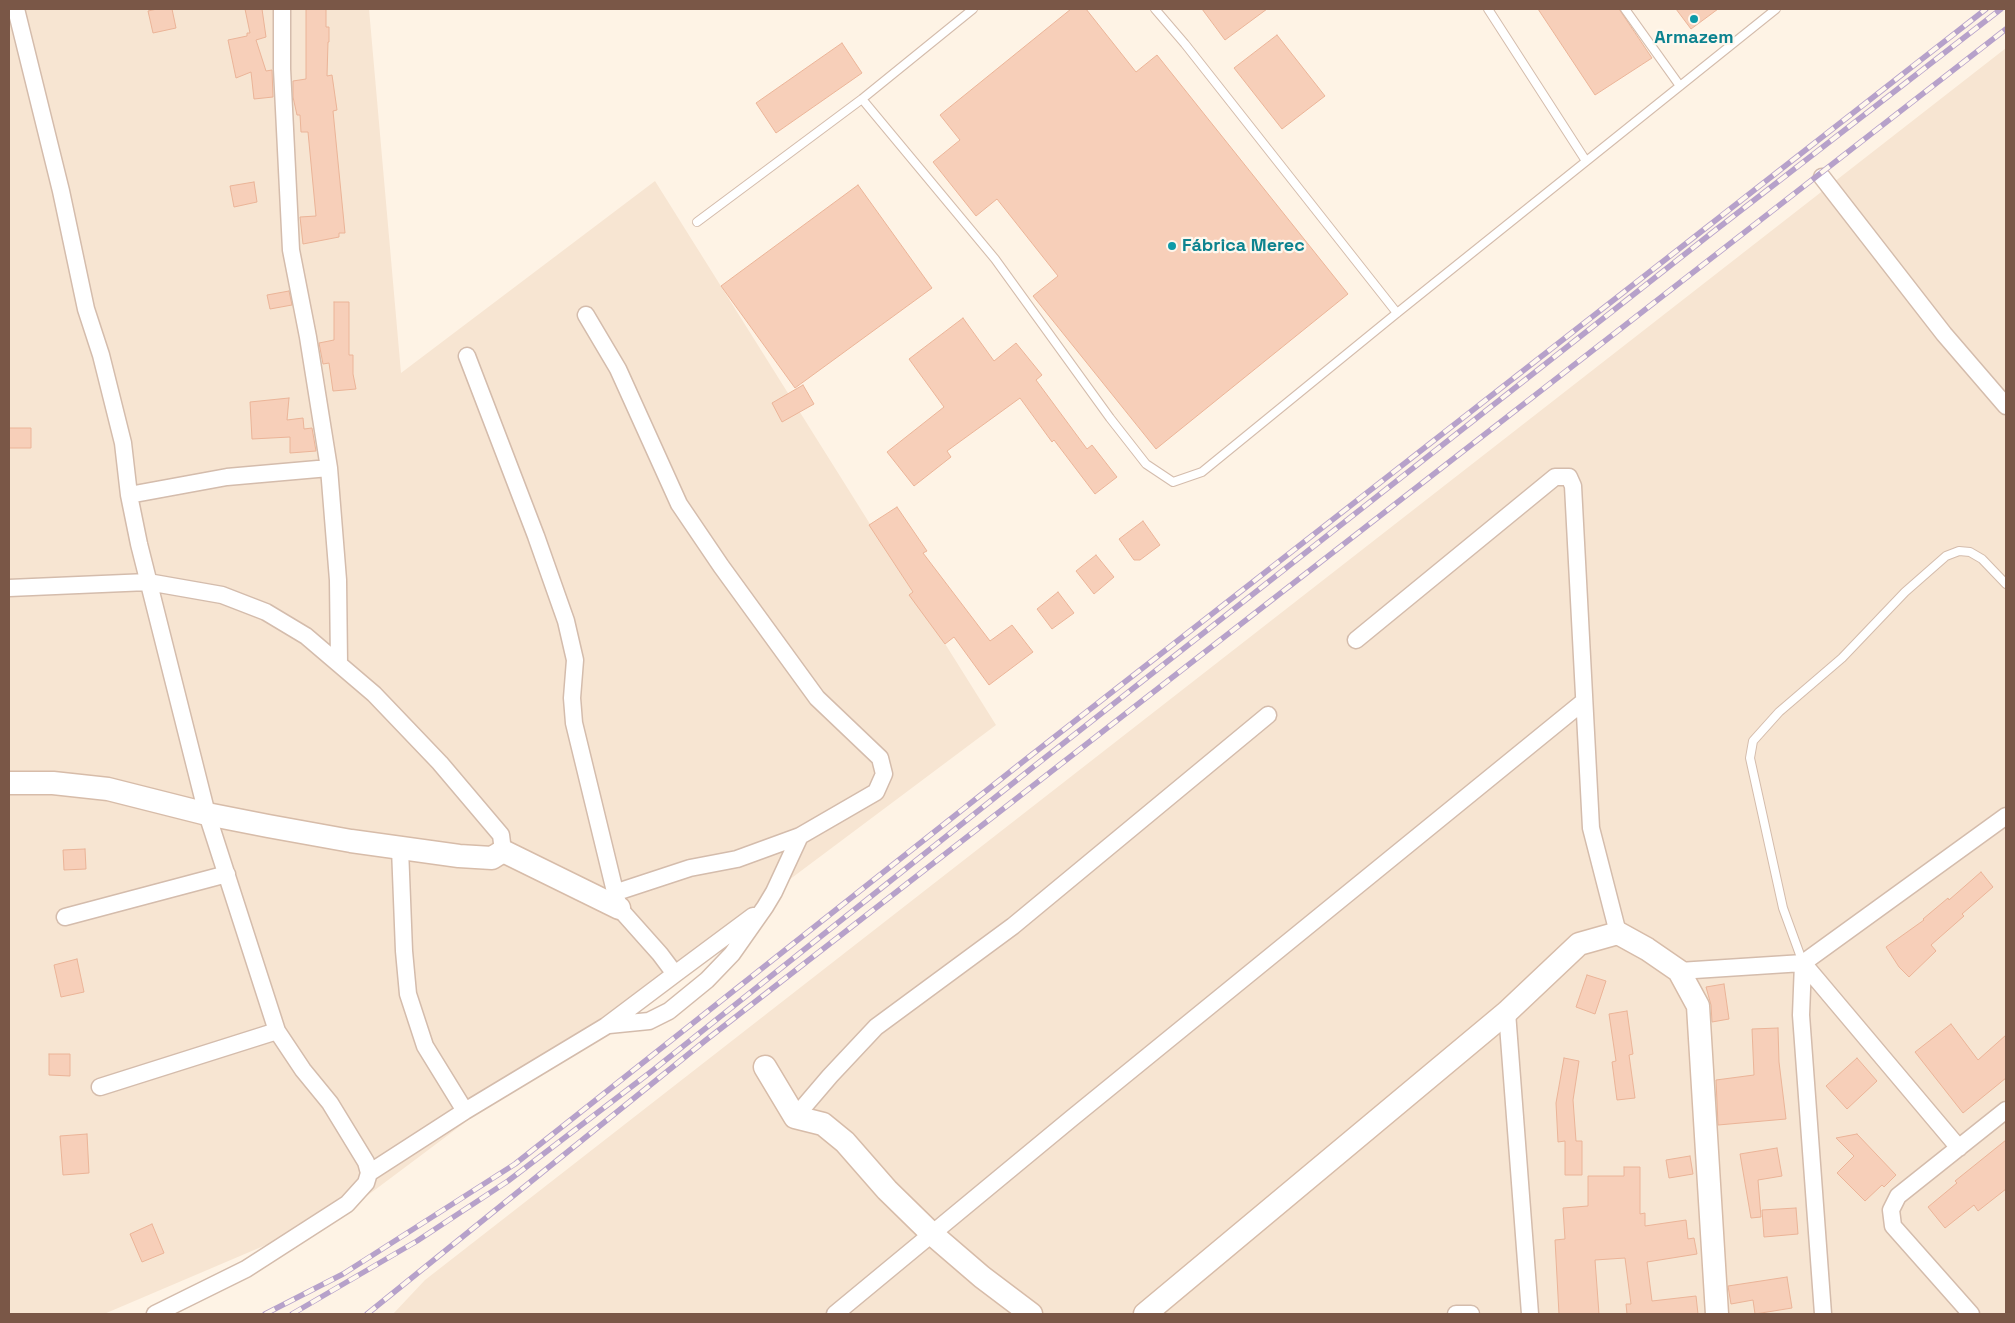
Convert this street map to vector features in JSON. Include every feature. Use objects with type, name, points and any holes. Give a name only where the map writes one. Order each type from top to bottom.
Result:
[{"type":"street","points":[[16,9],[61,191],[86,309],[101,355],[123,443],[129,495],[138,544],[207,814],[277,1031],[303,1070],[330,1103],[366,1162],[369,1172],[366,1183],[347,1204],[246,1269],[155,1314]]},
{"type":"street","points":[[282,9],[283,96],[291,205],[291,250],[308,338],[329,468],[338,580],[339,663]]},
{"type":"street","points":[[1822,177],[1944,334],[2006,406]]},
{"type":"street","points":[[503,851],[617,901],[690,868],[737,859],[800,836],[876,792],[884,774],[880,758],[817,698],[721,566],[679,504],[618,369],[586,315]]},
{"type":"street","points":[[466,356],[533,527],[566,621],[574,660],[572,698],[574,723],[617,901],[675,974]]},
{"type":"street","points":[[129,495],[227,477],[329,468]]},
{"type":"street","points":[[1356,640],[1555,477],[1569,477],[1573,486],[1591,828],[1618,934]]},
{"type":"street","points":[[9,588],[148,582],[222,595],[266,612],[306,636],[374,694],[440,763],[501,835],[503,851]]},
{"type":"street","points":[[836,1314],[1072,1118],[1583,702]]},
{"type":"street","points":[[795,1116],[876,1028],[1013,926],[1268,715]]},
{"type":"street","points":[[9,783],[52,783],[108,789],[207,814],[351,841],[400,848],[459,856],[492,858],[503,851]]},
{"type":"street","points":[[1679,971],[1803,963],[2006,816]]},
{"type":"street","points":[[606,1026],[649,1020],[669,1011],[707,980],[732,954],[765,907],[800,836]]},
{"type":"street","points":[[400,848],[404,951],[408,994],[425,1046],[465,1111]]},
{"type":"street","points":[[65,917],[227,874]]},
{"type":"street","points":[[369,1172],[465,1111],[606,1026],[765,907]]},
{"type":"street","points":[[1145,1314],[1507,1012],[1579,944],[1618,934],[1647,949],[1679,971],[1698,1006],[1717,1314]]},
{"type":"street","points":[[1803,963],[1959,1148]]},
{"type":"street","points":[[1803,963],[1801,1015],[1823,1314]]},
{"type":"street","points":[[1507,1012],[1530,1314]]},
{"type":"street","points":[[100,1087],[277,1031]]},
{"type":"street","points":[[765,1067],[795,1116],[823,1124],[845,1142],[887,1190],[932,1234],[982,1276],[1032,1314]]},
{"type":"street","points":[[1970,1314],[1893,1226],[1891,1210],[1898,1196],[2006,1110]]},
{"type":"street","points":[[1456,1314],[1471,1314]]},
{"type":"lane","points":[[697,222],[862,99],[973,9]]},
{"type":"lane","points":[[1154,9],[1185,44],[1397,313]]},
{"type":"lane","points":[[1488,9],[1586,161]]},
{"type":"lane","points":[[1624,9],[1680,86]]},
{"type":"lane","points":[[862,99],[995,260],[1110,418],[1146,464],[1173,482],[1202,472],[1776,9]]},
{"type":"lane","points":[[1803,963],[1783,908],[1772,861],[1750,758],[1753,741],[1779,712],[1842,658],[1904,592],[1946,556],[1959,551],[1970,552],[1982,560],[2006,584]]},
{"type":"shaded area","points":[[9,9],[369,9],[401,373],[655,181],[996,725],[348,1210],[104,1314],[9,1314]]},
{"type":"shaded area","points":[[2006,48],[2006,1314],[393,1314],[425,1280]]},
{"type":"building","points":[[172,9],[176,28],[153,33],[148,11]]},
{"type":"building","points":[[245,9],[262,9],[266,37],[256,40],[266,71],[272,70],[273,97],[254,99],[251,72],[236,78],[228,40],[247,36],[247,33],[250,33]]},
{"type":"building","points":[[306,9],[326,9],[326,27],[329,27],[327,76],[332,75],[337,110],[333,111],[345,233],[339,233],[339,237],[303,244],[300,217],[316,216],[308,132],[301,132],[300,115],[297,115],[293,97],[293,81],[306,79]]},
{"type":"building","name":"Fábrica Merec","points":[[1071,9],[1086,9],[1136,72],[1157,55],[1348,294],[1156,449],[1033,296],[1058,276],[997,199],[976,216],[933,162],[960,140],[940,115]]},
{"type":"building","points":[[1202,9],[1267,9],[1225,40]]},
{"type":"building","points":[[1538,9],[1619,9],[1652,58],[1595,95]]},
{"type":"building","name":"Armazem","points":[[1676,9],[1718,9],[1691,29]]},
{"type":"building","points":[[1277,35],[1325,96],[1282,129],[1234,68]]},
{"type":"building","points":[[842,43],[862,73],[776,133],[756,103]]},
{"type":"building","points":[[254,182],[257,202],[234,207],[230,186]]},
{"type":"building","points":[[858,185],[932,288],[795,388],[721,286]]},
{"type":"building","points":[[289,291],[292,305],[270,309],[267,295]]},
{"type":"building","points":[[334,302],[349,302],[349,355],[353,355],[353,374],[356,389],[333,391],[329,363],[323,364],[319,343],[334,340]]},
{"type":"building","points":[[963,318],[994,361],[1016,343],[1042,375],[1036,380],[1087,449],[1092,445],[1117,477],[1095,494],[1054,440],[1052,442],[1020,398],[947,451],[951,457],[914,486],[887,452],[944,407],[909,359]]},
{"type":"building","points":[[803,385],[814,404],[782,422],[772,403]]},
{"type":"building","points":[[289,398],[287,420],[303,418],[304,429],[312,428],[316,451],[290,453],[290,437],[252,439],[250,402]]},
{"type":"building","points":[[9,428],[31,428],[31,448],[9,448]]},
{"type":"building","points":[[897,507],[927,551],[923,553],[990,641],[1012,625],[1033,652],[989,685],[954,637],[945,644],[909,595],[913,592],[869,525]]},
{"type":"building","points":[[1143,521],[1160,545],[1140,560],[1134,560],[1119,539]]},
{"type":"building","points":[[1096,555],[1114,577],[1094,594],[1076,571]]},
{"type":"building","points":[[1058,592],[1074,613],[1052,629],[1037,609]]},
{"type":"building","points":[[85,849],[86,869],[64,870],[63,850]]},
{"type":"building","points":[[1981,872],[1993,887],[1931,945],[1936,951],[1909,977],[1899,967],[1886,947],[1924,920]]},
{"type":"building","points":[[77,959],[84,992],[61,997],[54,965]]},
{"type":"building","points":[[1587,975],[1606,981],[1595,1014],[1576,1007]]},
{"type":"building","points":[[1724,984],[1729,1019],[1712,1022],[1711,1005],[1706,987]]},
{"type":"building","points":[[1627,1011],[1633,1054],[1629,1055],[1635,1098],[1617,1100],[1612,1062],[1616,1061],[1609,1014]]},
{"type":"building","points":[[1951,1024],[1978,1060],[2006,1035],[2006,1078],[1963,1113],[1915,1052]]},
{"type":"building","points":[[1778,1028],[1779,1062],[1786,1119],[1718,1125],[1716,1080],[1754,1075],[1752,1029]]},
{"type":"building","points":[[49,1054],[70,1054],[70,1076],[49,1075]]},
{"type":"building","points":[[1564,1058],[1579,1061],[1573,1100],[1576,1141],[1582,1141],[1582,1175],[1565,1175],[1565,1141],[1558,1142],[1556,1103]]},
{"type":"building","points":[[1857,1058],[1877,1081],[1847,1109],[1826,1086]]},
{"type":"building","points":[[87,1134],[89,1173],[63,1175],[60,1136]]},
{"type":"building","points":[[1857,1134],[1896,1175],[1865,1201],[1837,1173],[1854,1156],[1836,1138]]},
{"type":"building","points":[[2006,1140],[2006,1189],[1978,1211],[1974,1205],[1945,1228],[1928,1207],[1957,1183],[1955,1181]]},
{"type":"building","points":[[1777,1148],[1782,1176],[1758,1180],[1761,1217],[1751,1218],[1740,1154]]},
{"type":"building","points":[[1690,1156],[1693,1174],[1669,1178],[1666,1160]]},
{"type":"building","points":[[1624,1167],[1640,1167],[1640,1214],[1645,1213],[1645,1226],[1686,1220],[1688,1239],[1694,1238],[1697,1254],[1647,1262],[1652,1301],[1696,1296],[1698,1314],[1627,1314],[1626,1304],[1631,1304],[1625,1258],[1595,1260],[1599,1314],[1559,1314],[1555,1240],[1565,1239],[1563,1208],[1588,1206],[1588,1176],[1624,1176]]},
{"type":"building","points":[[1796,1208],[1798,1234],[1764,1237],[1762,1210]]},
{"type":"building","points":[[152,1224],[164,1253],[142,1262],[130,1234]]},
{"type":"building","points":[[1787,1277],[1792,1308],[1755,1314],[1753,1300],[1731,1304],[1728,1286]]},
{"type":"railway","points":[[265,1314],[343,1274],[515,1164],[1025,760],[1986,9]]},
{"type":"railway","points":[[292,1314],[417,1241],[508,1181],[652,1071],[1032,768],[1713,232],[2001,9]]},
{"type":"railway","points":[[367,1314],[706,1040],[2006,29]]},
{"type":"place","name":"Armazem","points":[[1694,19]]},
{"type":"place","name":"Fábrica Merec","points":[[1172,246]]}]
